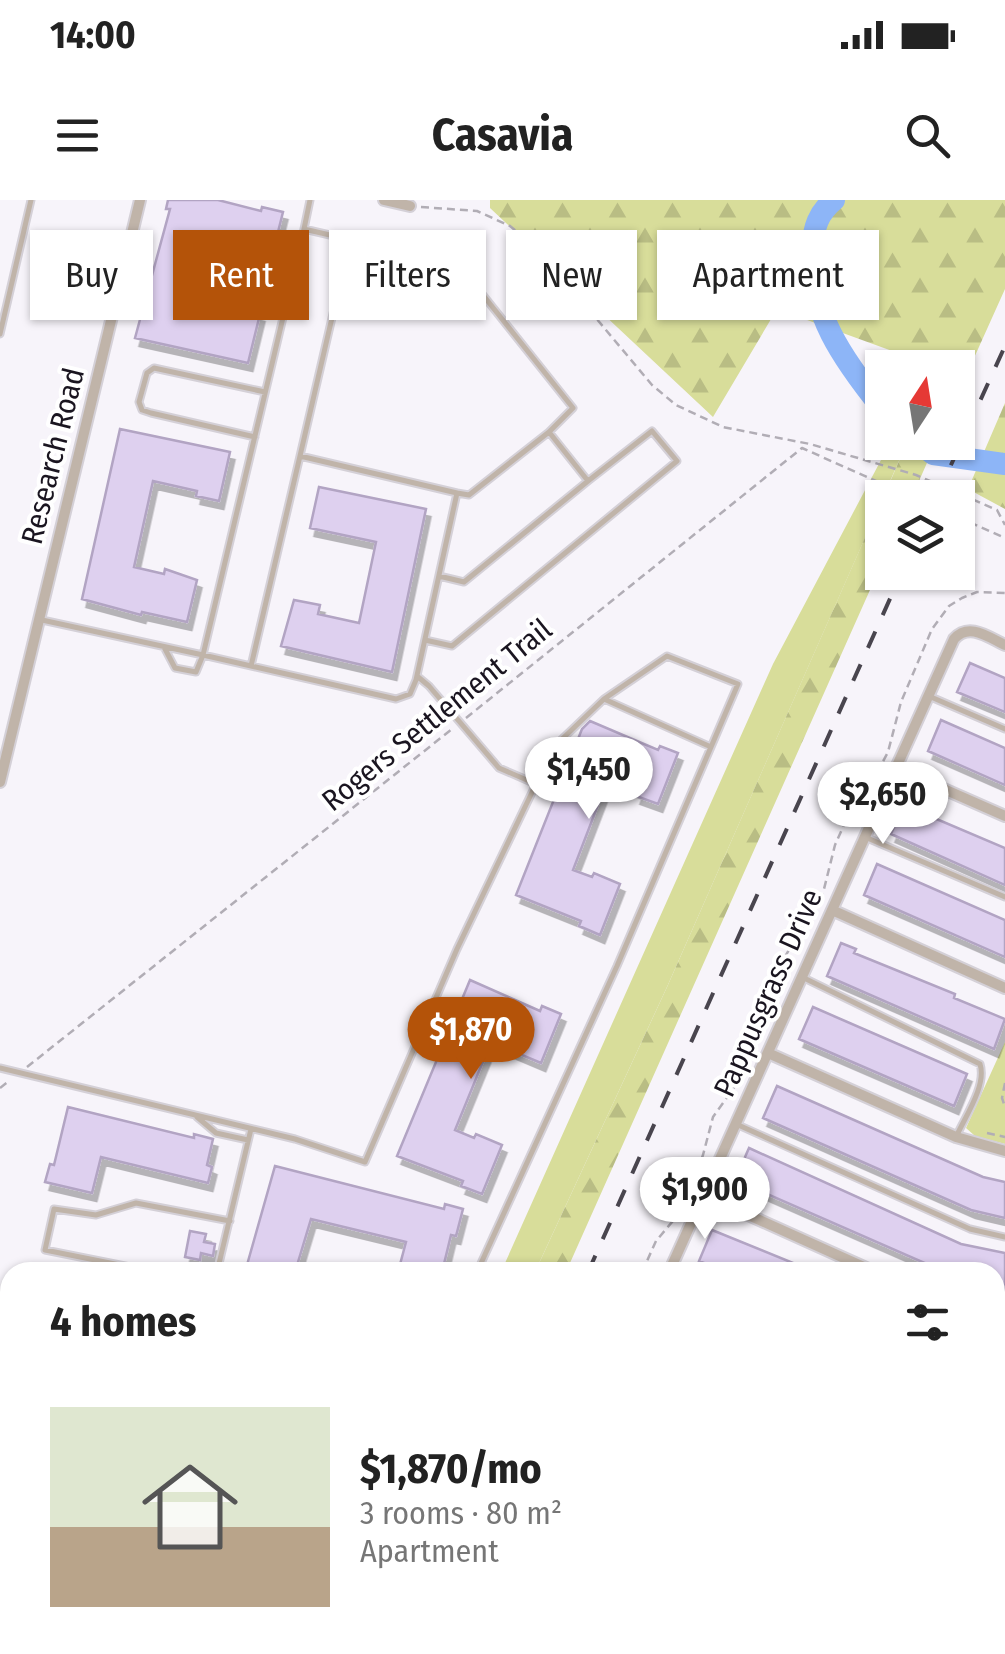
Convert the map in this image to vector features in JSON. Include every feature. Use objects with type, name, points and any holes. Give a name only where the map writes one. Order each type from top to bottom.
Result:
[{"type":"street","name":"Research Road","points":[[0,782],[140,200]]},
{"type":"street","points":[[384,200],[410,206]]},
{"type":"street","name":"Pappusgrass Drive","points":[[675,1262],[954,639],[966,630],[1005,645]]},
{"type":"street","points":[[896,768],[1005,816]]},
{"type":"street","points":[[832,910],[1005,988]]},
{"type":"street","points":[[768,1053],[956,1137],[1005,1152]]},
{"type":"street","points":[[704,1196],[852,1262]]},
{"type":"lane","points":[[0,334],[31,200]]},
{"type":"lane","points":[[304,230],[310,200]]},
{"type":"lane","points":[[300,456],[470,495],[549,432],[573,408],[486,298]]},
{"type":"lane","points":[[164,647],[176,668],[196,672],[283,320]]},
{"type":"lane","points":[[251,666],[331,320]]},
{"type":"lane","points":[[255,437],[151,413],[142,410],[139,402],[147,373],[154,368],[266,392]]},
{"type":"lane","points":[[425,640],[452,646],[677,460],[652,431],[464,582],[439,576]]},
{"type":"lane","points":[[549,432],[588,481]]},
{"type":"lane","points":[[39,619],[396,698],[410,694],[458,493]]},
{"type":"lane","points":[[0,1068],[251,1128],[365,1162],[457,949],[559,742],[604,699],[667,656],[738,684],[611,980],[482,1262]]},
{"type":"lane","points":[[417,676],[499,768],[536,784]]},
{"type":"lane","points":[[928,696],[1005,728]]},
{"type":"lane","points":[[604,699],[711,747]]},
{"type":"lane","points":[[866,837],[1005,898]]},
{"type":"lane","points":[[802,977],[980,1064],[979,1084],[956,1137]]},
{"type":"lane","points":[[195,1115],[216,1132],[248,1140]]},
{"type":"lane","points":[[736,1124],[970,1229],[1005,1237]]},
{"type":"lane","points":[[220,1262],[251,1128]]},
{"type":"lane","points":[[104,1262],[44,1250],[54,1209],[96,1215],[136,1203],[230,1221]]},
{"type":"path","points":[[410,206],[477,212],[510,226],[538,250],[652,386],[676,406],[723,427],[810,444],[916,474],[997,510],[1005,525]]},
{"type":"path","name":"Rogers Settlement Trail","points":[[0,1088],[802,448],[874,480]]},
{"type":"path","points":[[975,525],[1005,538]]},
{"type":"path","points":[[647,1262],[656,1241],[683,1209],[713,1117],[738,1082],[758,1036],[774,975],[824,893],[835,845],[857,796],[872,784],[888,752],[901,702],[932,629],[949,606],[962,598],[977,592],[1005,593]]},
{"type":"path","points":[[1005,1082],[1005,1107]]},
{"type":"path","points":[[962,1124],[1005,1137]]},
{"type":"path","points":[[997,1135],[1005,1128]]},
{"type":"green space","points":[[490,200],[1005,200],[1005,289],[975,356],[975,350],[889,350],[807,320],[879,320],[879,230],[657,230],[657,320],[770,320],[713,417],[610,320],[637,320],[637,230],[513,230],[490,208]]},
{"type":"green space","points":[[1005,403],[1005,509],[975,493],[975,480],[972,480]]},
{"type":"green space","points":[[881,460],[899,460],[891,480],[870,480]]},
{"type":"green space","points":[[899,460],[928,460],[919,480],[891,480]]},
{"type":"green space","points":[[865,490],[865,538],[667,987],[540,1262],[505,1262],[773,664]]},
{"type":"green space","points":[[865,538],[865,590],[870,590],[570,1262],[540,1262],[667,987]]},
{"type":"green space","points":[[1005,1042],[1005,1144],[975,1136],[966,1128]]},
{"type":"building","points":[[168,200],[218,200],[261,211],[262,207],[283,212],[278,230],[173,230],[173,320],[259,320],[248,363],[135,338],[140,320],[153,320],[153,272],[170,209],[166,209]]},
{"type":"building","points":[[120,429],[230,452],[219,501],[196,496],[197,491],[153,481],[134,567],[164,574],[165,569],[197,580],[187,622],[142,612],[141,615],[82,599]]},
{"type":"building","points":[[319,487],[426,509],[392,672],[281,646],[294,600],[320,605],[318,614],[359,623],[376,542],[310,528]]},
{"type":"building","points":[[970,663],[1005,678],[1005,712],[957,692]]},
{"type":"building","points":[[941,720],[1005,748],[1005,785],[928,751]]},
{"type":"building","points":[[590,721],[658,750],[660,746],[678,753],[658,804],[608,779],[573,870],[592,877],[594,873],[620,884],[600,935],[579,926],[581,921],[516,895],[582,729]]},
{"type":"building","points":[[906,799],[923,805],[920,812],[1005,848],[1005,885],[891,834]]},
{"type":"building","points":[[877,864],[1005,920],[1005,957],[864,895]]},
{"type":"building","points":[[841,943],[856,949],[854,953],[1005,1019],[994,1049],[827,976]]},
{"type":"building","points":[[470,980],[540,1011],[542,1006],[561,1014],[541,1063],[491,1042],[455,1130],[502,1145],[482,1194],[461,1186],[463,1181],[397,1156]]},
{"type":"building","points":[[813,1007],[967,1074],[954,1106],[799,1039]]},
{"type":"building","points":[[777,1086],[983,1177],[1005,1182],[1005,1218],[971,1210],[763,1118]]},
{"type":"building","points":[[68,1107],[194,1138],[194,1134],[213,1139],[207,1165],[212,1167],[208,1183],[101,1157],[92,1193],[45,1182],[50,1164],[54,1165]]},
{"type":"building","points":[[749,1148],[961,1244],[1005,1253],[1005,1262],[922,1262],[735,1180]]},
{"type":"building","points":[[275,1166],[444,1209],[445,1204],[463,1209],[444,1262],[401,1262],[406,1242],[311,1219],[298,1262],[248,1262]]},
{"type":"building","points":[[712,1230],[790,1262],[701,1262]]},
{"type":"building","points":[[190,1231],[206,1234],[204,1242],[215,1244],[213,1256],[201,1253],[200,1260],[185,1257]]},
{"type":"waterway","points":[[834,200],[821,215],[814,233],[812,271],[831,334],[865,386]]},
{"type":"waterway","points":[[975,460],[1005,464]]},
{"type":"railway","points":[[944,480],[1005,346]]},
{"type":"railway","points":[[592,1262],[894,590]]}]
